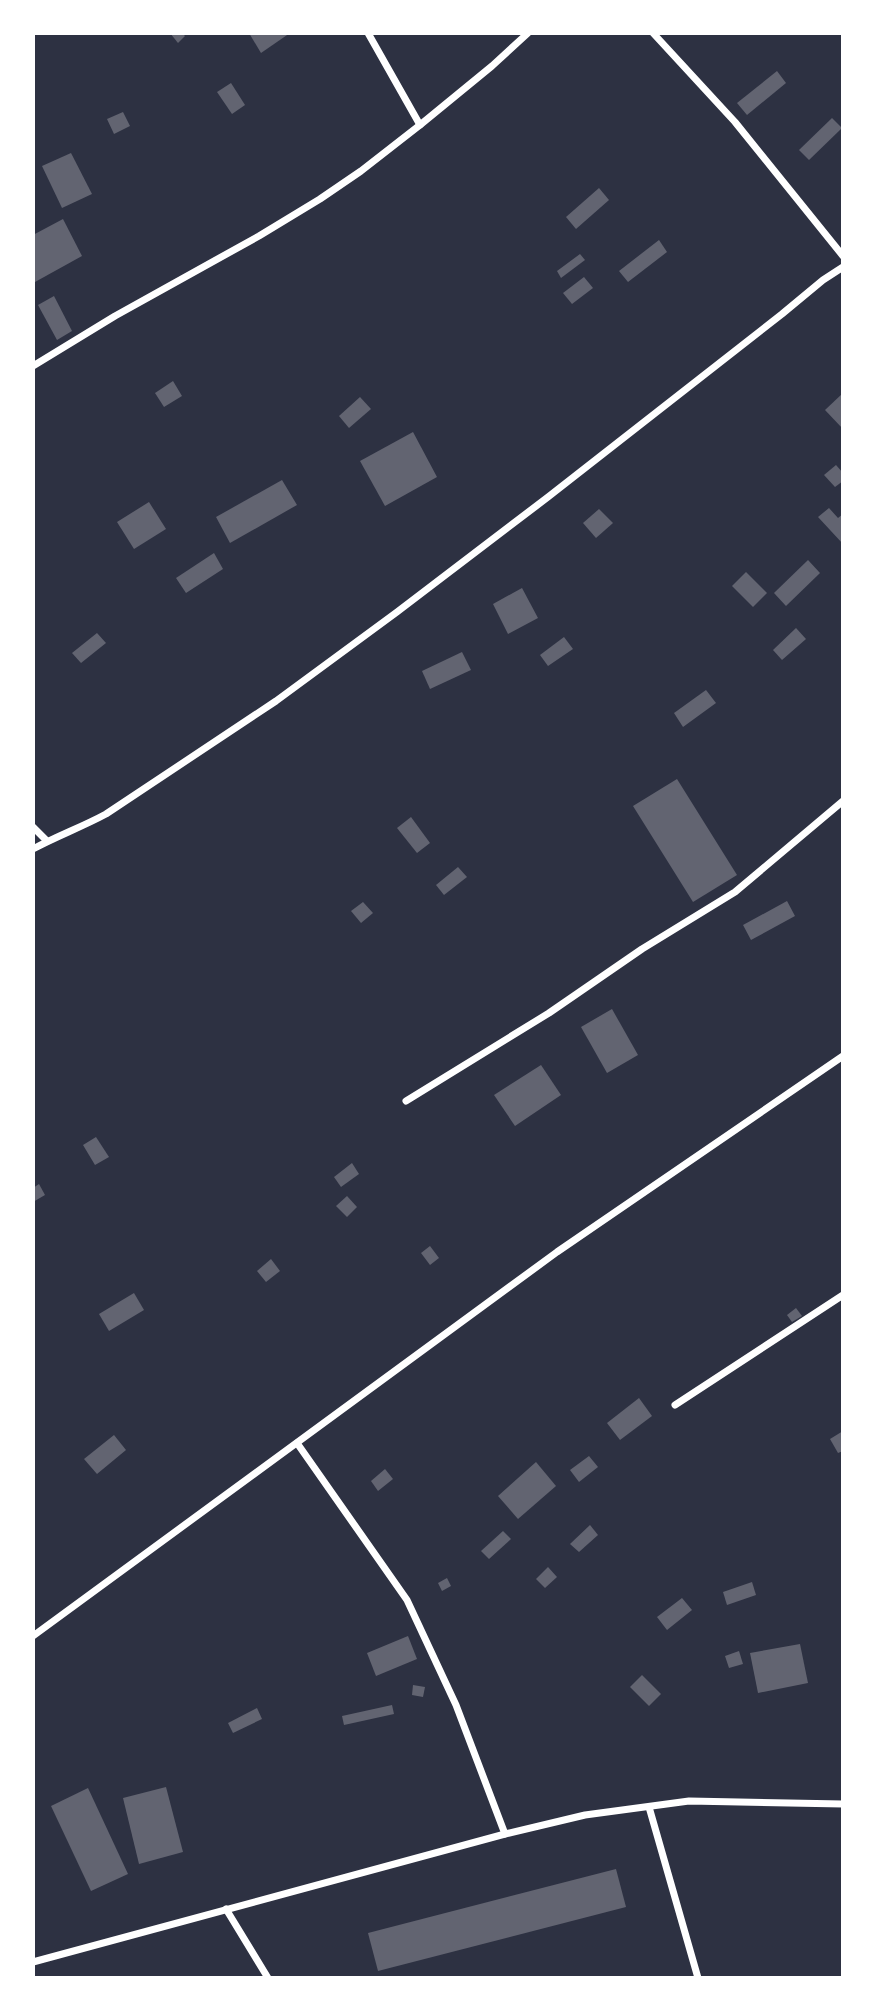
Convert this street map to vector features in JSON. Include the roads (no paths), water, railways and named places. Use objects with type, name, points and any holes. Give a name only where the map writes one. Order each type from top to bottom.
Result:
[{"type":"street","points":[[368,33],[420,125]]},
{"type":"street","points":[[33,366],[320,199],[420,125],[528,33]]},
{"type":"street","points":[[653,33],[734,122],[843,256]]},
{"type":"street","points":[[33,849],[106,814],[276,701],[548,497],[822,280],[843,267]]},
{"type":"street","points":[[406,1101],[549,1013],[642,949],[735,892],[843,801]]},
{"type":"street","points":[[33,827],[47,841]]},
{"type":"street","points":[[33,1636],[556,1252],[843,1056]]},
{"type":"street","points":[[675,1405],[843,1295]]},
{"type":"street","points":[[297,1443],[407,1600],[456,1705],[505,1834]]},
{"type":"street","points":[[33,1962],[505,1834],[585,1815],[689,1801],[843,1804]]},
{"type":"street","points":[[649,1807],[698,1978]]},
{"type":"street","points":[[226,1909],[268,1978]]}]
